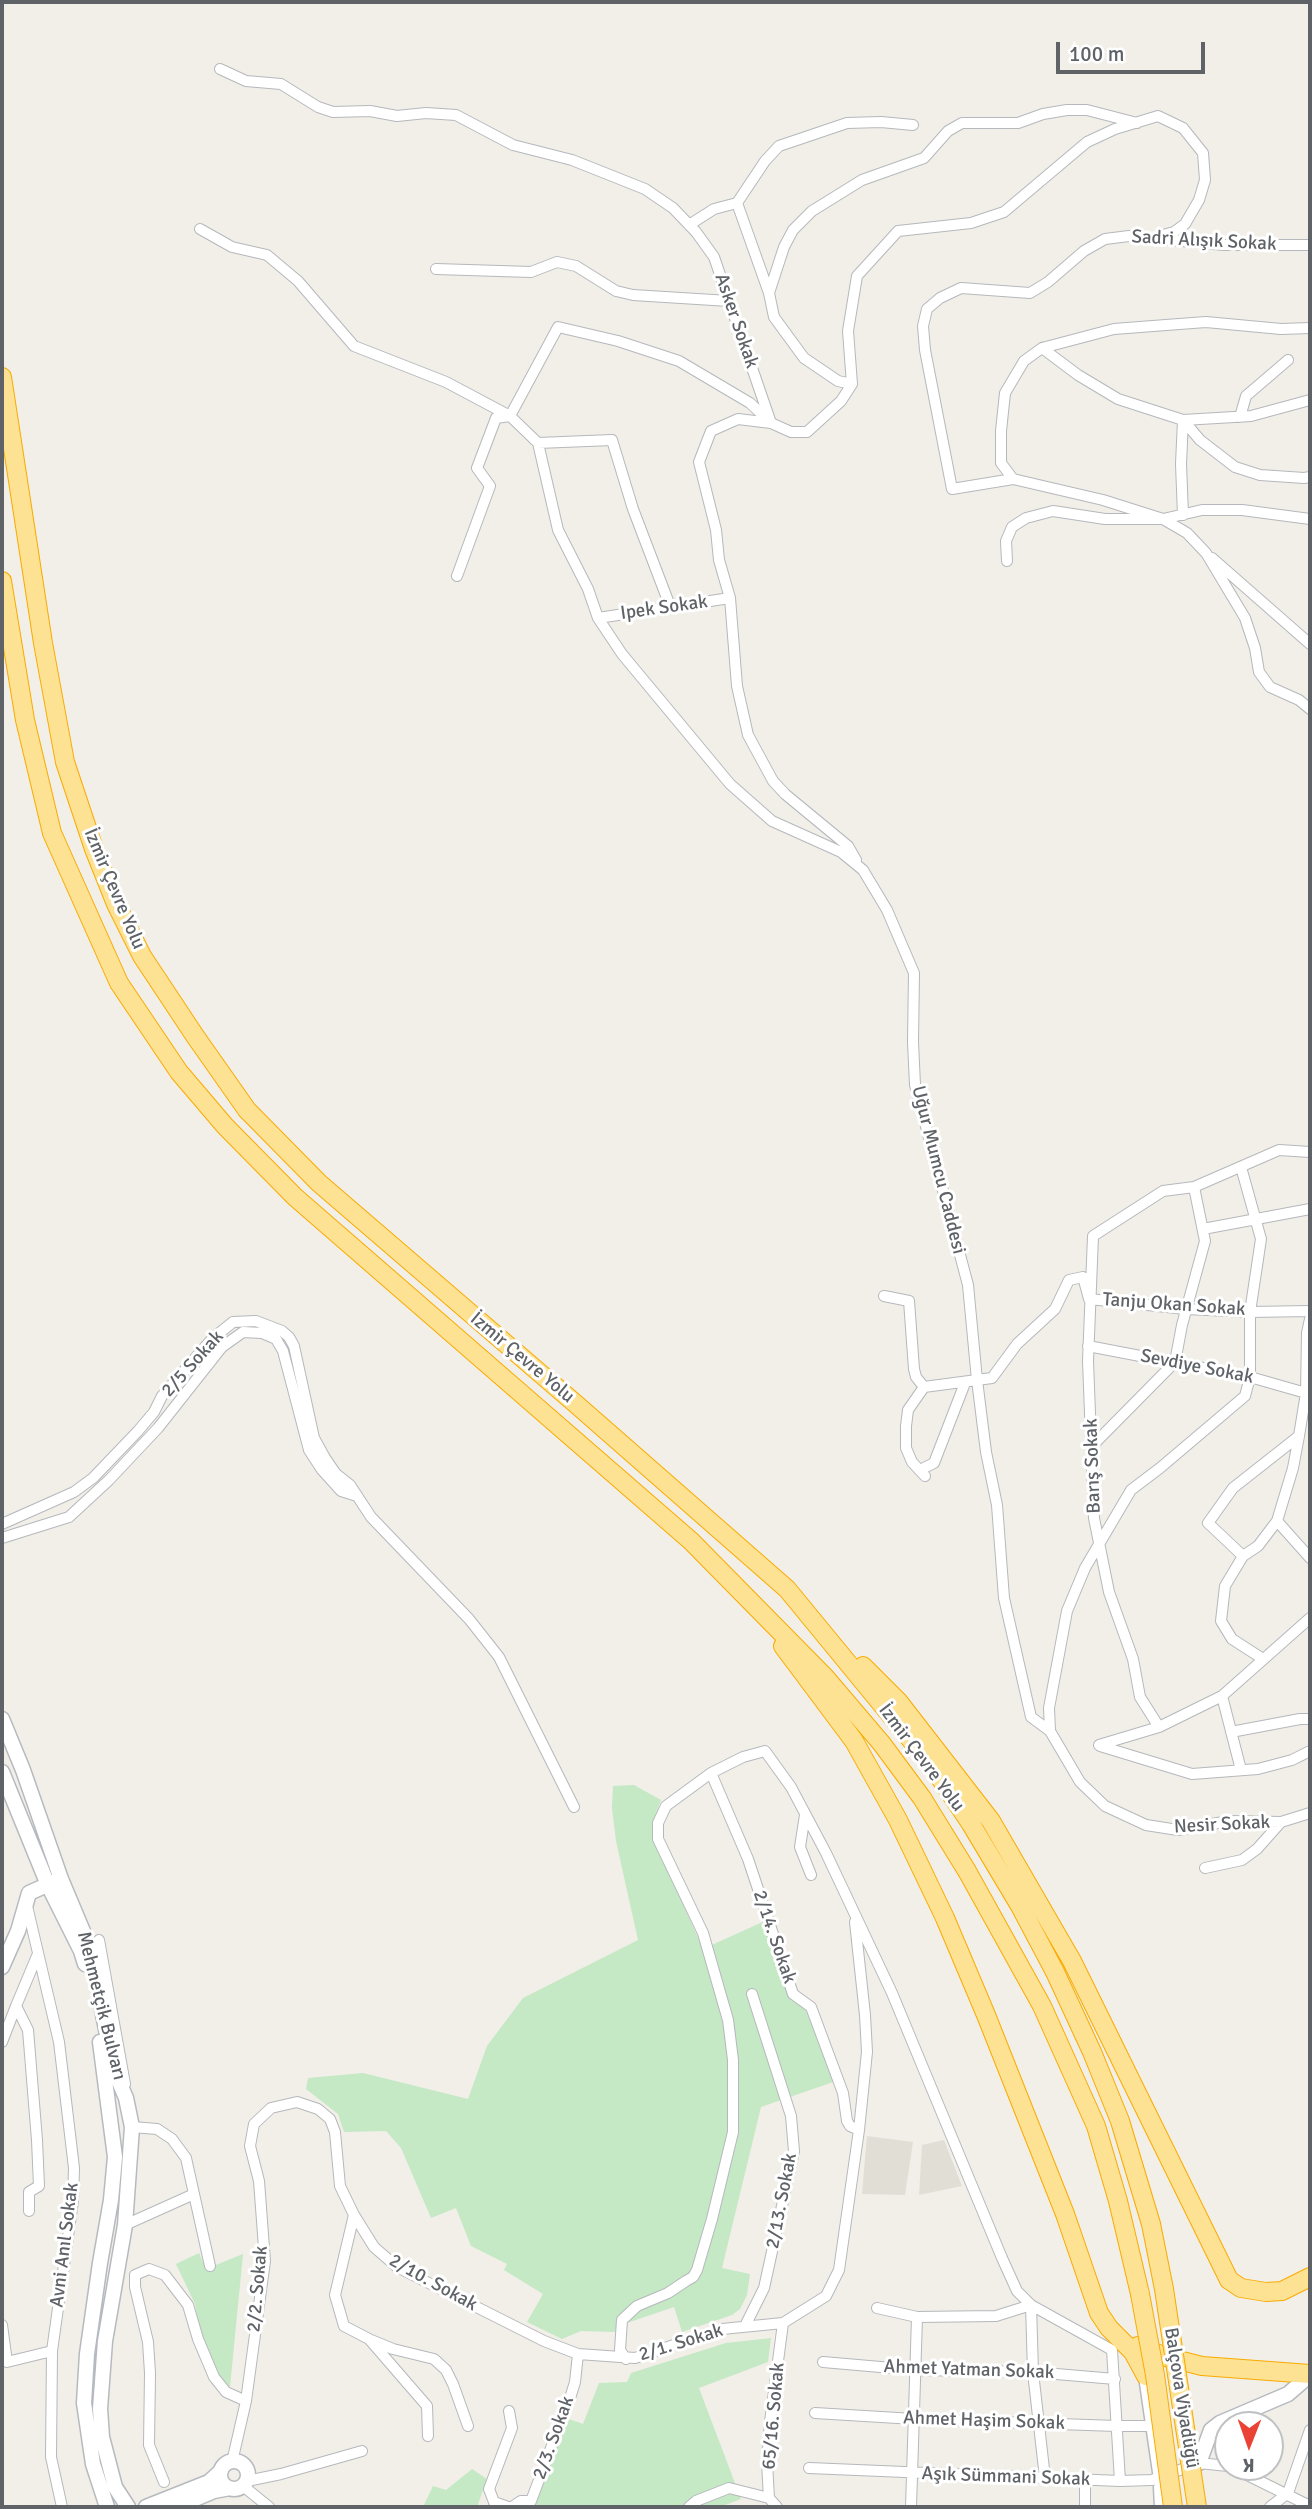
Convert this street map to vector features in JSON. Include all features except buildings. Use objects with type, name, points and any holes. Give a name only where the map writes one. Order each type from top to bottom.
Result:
[{"type":"highway","name":"İzmir Çevre Yolu","points":[[2,377],[43,643],[65,762],[94,849],[116,904],[142,956],[247,1110],[319,1184],[787,1589],[930,1763],[971,1824],[1020,1906],[1055,1972],[1120,2120],[1151,2224],[1164,2289]]},
{"type":"highway","name":"İzmir Çevre Yolu","points":[[2,581],[25,720],[52,833],[119,983],[179,1072],[225,1126],[295,1197],[691,1541],[825,1677],[882,1744],[922,1798],[974,1882],[1042,2006],[1096,2126],[1118,2201],[1140,2294]]},
{"type":"highway","points":[[787,1589],[898,1701],[991,1821],[1072,1961],[1229,2280],[1252,2292],[1266,2292],[1282,2291],[1310,2277]]},
{"type":"highway","points":[[755,1606],[854,1741],[898,1820],[986,2015],[1065,2214],[1099,2313],[1133,2352],[1146,2376]]},
{"type":"highway","name":"Balçova Viyadüğü","points":[[1164,2289],[1197,2507]]},
{"type":"highway","name":"Balçova Viyadüğü","points":[[1140,2294],[1156,2375],[1173,2507]]},
{"type":"highway","points":[[1116,2335],[1166,2357],[1202,2366],[1310,2375]]},
{"type":"main road","name":"Mehmetçik Bulvarı","points":[[2,1719],[23,1770],[55,1882]]},
{"type":"main road","name":"Mehmetçik Bulvarı","points":[[2,1772],[86,1949],[114,2070],[126,2098],[132,2127],[125,2225],[105,2341],[100,2409],[102,2437],[116,2487],[128,2507]]},
{"type":"main road","points":[[2,1967],[29,1893],[55,1882]]},
{"type":"main road","name":"Mehmetçik Bulvarı","points":[[86,1949],[114,2157],[111,2200],[87,2354],[84,2403],[93,2464],[108,2506]]},
{"type":"main road","points":[[1199,2463],[1211,2430],[1220,2423],[1288,2394],[1310,2375]]},
{"type":"main road","points":[[1146,2376],[1161,2480],[1162,2507]]},
{"type":"main road","points":[[146,2507],[209,2482],[227,2466],[244,2465],[248,2472],[240,2485],[214,2491],[176,2507]]},
{"type":"main road","points":[[227,2466],[223,2483],[240,2485]]},
{"type":"street","name":"Asker Sokak","points":[[220,69],[246,81],[281,84],[306,100],[333,112],[370,111],[397,116],[426,113],[456,115],[513,145],[572,160],[645,189],[673,208],[714,257],[771,423]]},
{"type":"street","points":[[769,293],[784,247],[793,230],[812,211],[862,180],[924,158],[948,131],[962,123],[1018,123],[1043,114],[1087,110],[1137,123]]},
{"type":"street","points":[[510,416],[558,327],[618,341],[679,361],[750,403],[771,423],[790,432],[807,432],[841,401],[852,384],[848,331],[857,276],[898,231],[971,223],[1004,212],[1087,142],[1158,116],[1184,128],[1203,153],[1205,180],[1199,200],[1185,223],[1174,232],[1148,238]]},
{"type":"street","points":[[689,225],[714,209],[737,203],[779,146],[847,123],[913,125]]},
{"type":"street","points":[[737,203],[769,293],[774,317],[804,358],[838,381],[852,384]]},
{"type":"street","points":[[200,229],[232,247],[267,255],[298,281],[354,346],[446,382],[510,416],[538,443],[612,440],[633,509],[670,606]]},
{"type":"street","name":"Sadri Alışık Sokak","points":[[1013,479],[952,489],[947,475],[923,326],[927,309],[940,298],[961,288],[1030,293],[1048,282],[1084,251],[1105,239],[1129,236],[1224,245],[1310,245]]},
{"type":"street","points":[[436,269],[531,272],[557,262],[576,266],[606,286],[633,295],[729,301]]},
{"type":"street","points":[[1310,328],[1281,329],[1192,323],[1114,329],[1042,348],[1024,360],[1005,393],[1001,431],[1001,463],[1013,479],[1103,500],[1163,519],[1187,533],[1206,553],[1310,643]]},
{"type":"street","points":[[1042,348],[1078,375],[1118,399],[1183,420],[1251,416],[1310,400]]},
{"type":"street","points":[[1240,417],[1246,396],[1288,360]]},
{"type":"street","points":[[457,576],[490,486],[477,468],[496,418],[510,416]]},
{"type":"street","points":[[771,423],[738,419],[711,431],[699,461],[716,530],[719,560],[730,598],[737,686],[748,735],[773,781],[806,813],[848,846],[863,870]]},
{"type":"street","points":[[1183,420],[1200,440],[1235,467],[1260,475],[1310,477]]},
{"type":"street","points":[[1183,420],[1183,515]]},
{"type":"street","name":"Uğur Mumcu Caddesi","points":[[538,443],[558,530],[588,589],[598,618],[622,654],[730,784],[772,821],[841,852],[863,870],[887,910],[914,973],[915,1085],[968,1285],[986,1452],[997,1506],[1004,1598],[1031,1717],[1050,1731]]},
{"type":"street","points":[[1007,561],[1006,541],[1012,527],[1026,518],[1053,511],[1105,519],[1163,519],[1202,510],[1242,510],[1310,519]]},
{"type":"street","points":[[1206,553],[1245,618],[1255,648],[1259,672],[1270,687],[1300,700],[1310,709]]},
{"type":"street","name":"Ipek Sokak","points":[[598,618],[730,598]]},
{"type":"street","points":[[1093,1445],[1175,1362],[1205,1241],[1194,1187],[1279,1150],[1310,1152]]},
{"type":"street","points":[[1050,1731],[1049,1708],[1067,1611],[1085,1568],[1131,1490],[1245,1395],[1250,1377],[1250,1312],[1261,1239],[1241,1167]]},
{"type":"street","name":"Barış Sokak","points":[[1159,1727],[1140,1697],[1133,1659],[1109,1592],[1094,1518],[1088,1346],[1093,1236],[1163,1191],[1194,1187]]},
{"type":"street","points":[[1203,1229],[1310,1209]]},
{"type":"street","name":"Tanju Okan Sokak","points":[[977,1380],[992,1378],[1017,1344],[1055,1309],[1069,1280],[1083,1277],[1089,1298],[1186,1309],[1310,1311]]},
{"type":"street","points":[[884,1296],[909,1301],[914,1369],[916,1377],[924,1387]]},
{"type":"street","points":[[1264,1659],[1232,1639],[1221,1621],[1225,1586],[1243,1556],[1258,1546],[1277,1521],[1293,1468],[1306,1393],[1307,1333],[1310,1319]]},
{"type":"street","name":"2/5 Sokak","points":[[2,1524],[74,1492],[93,1478],[138,1431],[154,1412],[162,1396],[212,1339],[233,1322],[246,1320],[282,1331],[294,1346],[314,1437],[324,1458],[336,1474],[350,1485],[371,1517],[469,1619],[499,1657],[573,1807]]},
{"type":"street","name":"2/5 Sokak","points":[[2,1538],[69,1517],[109,1480],[158,1428],[215,1355],[243,1332],[276,1339],[283,1350],[309,1450],[341,1491],[357,1496]]},
{"type":"street","name":"Sevdiye Sokak","points":[[1088,1346],[1250,1377],[1306,1393]]},
{"type":"street","points":[[965,1383],[934,1463],[922,1473],[912,1462],[906,1448],[908,1410],[924,1387],[977,1380]]},
{"type":"street","points":[[1243,1556],[1208,1523],[1233,1488],[1298,1436]]},
{"type":"street","points":[[1277,1521],[1310,1558]]},
{"type":"street","points":[[1310,1619],[1222,1696],[1159,1727],[1099,1745],[1192,1774],[1258,1769],[1310,1751]]},
{"type":"street","points":[[1222,1696],[1241,1770]]},
{"type":"street","points":[[1231,1731],[1310,1719]]},
{"type":"street","name":"Nesir Sokak","points":[[1050,1731],[1080,1783],[1105,1806],[1146,1825],[1178,1830],[1229,1821],[1280,1822],[1310,1813]]},
{"type":"street","points":[[626,2359],[620,2350],[622,2320],[637,2306],[668,2293],[693,2277],[697,2270],[733,2132],[733,2060],[724,2008],[703,1933],[658,1839],[658,1822],[666,1806],[711,1773],[743,1757],[765,1751],[791,1787],[892,1993],[1017,2291],[1031,2305],[1112,2350],[1120,2481]]},
{"type":"street","name":"2/14. Sokak","points":[[711,1773],[748,1859],[793,1994],[811,2007],[843,2093],[847,2121],[850,2126],[859,2130]]},
{"type":"street","points":[[805,1814],[800,1847],[811,1875]]},
{"type":"street","points":[[1205,1868],[1242,1860],[1257,1849],[1280,1822]]},
{"type":"street","name":"Avni Anıl Sokak","points":[[26,1902],[59,2042],[74,2168],[73,2201],[52,2351],[51,2457],[62,2507]]},
{"type":"street","points":[[783,2323],[826,2296],[839,2270],[859,2130],[867,2038],[853,1911]]},
{"type":"street","points":[[2,2042],[37,1955]]},
{"type":"street","name":"2/13. Sokak","points":[[745,2326],[764,2288],[794,2151],[791,2116],[752,1994]]},
{"type":"street","points":[[16,2006],[28,2030],[37,2140],[39,2186],[29,2192],[30,2211]]},
{"type":"street","name":"2/10. Sokak","points":[[297,2102],[318,2109],[330,2119],[335,2132],[340,2186],[374,2247],[397,2267],[544,2341],[578,2354]]},
{"type":"street","name":"2/2. Sokak","points":[[227,2466],[246,2401],[265,2261],[259,2181],[250,2146],[254,2124],[271,2108],[297,2102]]},
{"type":"street","points":[[132,2127],[157,2129],[172,2138],[186,2158],[210,2266]]},
{"type":"street","points":[[125,2225],[194,2194]]},
{"type":"street","points":[[354,2214],[335,2295],[344,2326],[393,2348],[434,2359],[446,2370],[468,2426]]},
{"type":"street","points":[[164,2482],[149,2445],[148,2342],[135,2287],[135,2275],[149,2269],[165,2275],[188,2305],[198,2339],[214,2377],[226,2392],[246,2401]]},
{"type":"street","points":[[877,2308],[917,2317],[996,2316],[1031,2305]]},
{"type":"street","points":[[1031,2305],[1034,2372],[1045,2478]]},
{"type":"street","points":[[911,2507],[917,2317]]},
{"type":"street","name":"2/1. Sokak","points":[[578,2354],[626,2359],[722,2329],[783,2323]]},
{"type":"street","name":"65/16. Sokak","points":[[777,2507],[769,2498],[767,2463],[783,2323]]},
{"type":"street","points":[[2,2325],[4,2363],[52,2351]]},
{"type":"street","points":[[369,2339],[427,2406],[428,2436]]},
{"type":"street","name":"2/3. Sokak","points":[[509,2411],[512,2428],[489,2489],[494,2502],[510,2507],[522,2501],[530,2504],[571,2395],[578,2354]]},
{"type":"street","name":"Ahmet Yatman Sokak","points":[[823,2362],[915,2370],[1034,2372],[1115,2379]]},
{"type":"street","name":"Ahmet Haşim Sokak","points":[[816,2413],[914,2419],[1152,2426]]},
{"type":"street","points":[[1270,2507],[1288,2493],[1310,2430]]},
{"type":"street","points":[[240,2485],[362,2451]]},
{"type":"street","points":[[1199,2463],[1214,2465]]},
{"type":"street","name":"Aşık Sümmani Sokak","points":[[809,2468],[1120,2481],[1152,2480],[1199,2463]]},
{"type":"street","points":[[1085,2480],[1085,2507]]},
{"type":"street","points":[[1261,2481],[1310,2506]]},
{"type":"street","points":[[240,2485],[269,2507]]},
{"type":"street","points":[[689,2507],[696,2501],[729,2488],[769,2498]]},
{"type":"shaded area","points":[[867,2136],[913,2142],[905,2195],[862,2194]]},
{"type":"shaded area","points":[[944,2140],[962,2186],[919,2195],[922,2145]]},
{"type":"green space","points":[[634,1785],[661,1800],[653,1821],[655,1842],[703,1949],[767,1920],[836,2081],[761,2107],[722,2268],[750,2274],[747,2295],[740,2309],[732,2315],[682,2332],[674,2307],[624,2324],[615,2332],[581,2331],[562,2339],[527,2322],[543,2294],[504,2270],[507,2264],[471,2246],[456,2208],[431,2218],[401,2148],[386,2131],[344,2132],[338,2114],[306,2089],[308,2078],[363,2073],[468,2099],[487,2046],[523,1998],[638,1940],[616,1841],[612,1808],[613,1786]]},
{"type":"green space","points":[[199,2253],[206,2269],[243,2254],[230,2387],[216,2372],[200,2332],[195,2304],[176,2264]]},
{"type":"green space","points":[[771,2338],[768,2362],[699,2388],[741,2499],[720,2507],[533,2507],[566,2418],[583,2424],[599,2383],[627,2382],[631,2373],[726,2343]]},
{"type":"green space","points":[[472,2469],[487,2479],[479,2507],[423,2507],[433,2486],[446,2490]]}]
